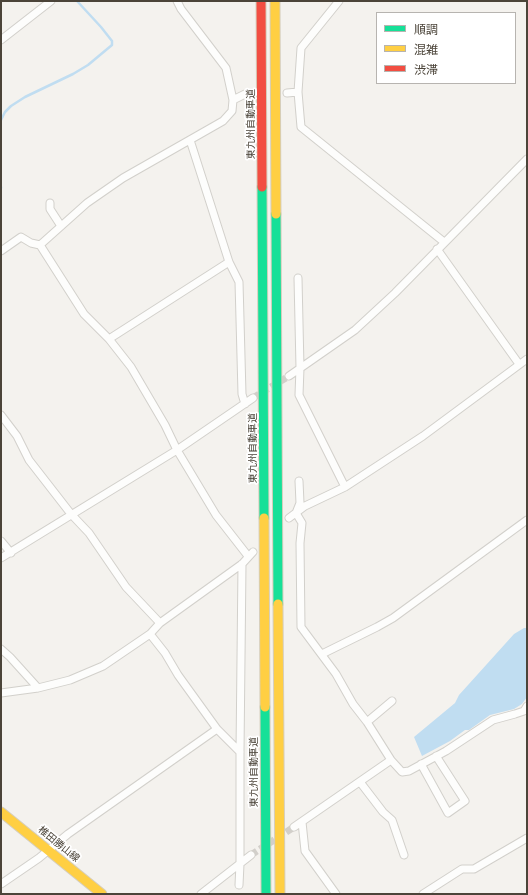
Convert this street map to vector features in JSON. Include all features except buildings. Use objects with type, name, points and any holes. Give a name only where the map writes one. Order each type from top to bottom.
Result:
[{"type":"main road","name":"東九州自動車道","points":[[261,1],[266,894]]},
{"type":"main road","points":[[275,1],[280,894]]},
{"type":"main road","name":"椎田勝山線","points":[[1,812],[102,894]]},
{"type":"street","points":[[1,40],[51,1]]},
{"type":"street","points":[[40,245],[87,203],[123,178],[223,121],[232,111],[233,100],[226,68],[181,9],[177,1]]},
{"type":"street","points":[[339,1],[301,48],[298,92],[301,127],[444,242]]},
{"type":"street","points":[[287,94],[298,92]]},
{"type":"street","points":[[233,100],[245,94],[254,94]]},
{"type":"street","points":[[190,140],[229,262],[239,282],[242,394],[245,404]]},
{"type":"street","points":[[288,376],[355,330],[395,293],[527,159]]},
{"type":"street","points":[[50,203],[50,209],[61,226]]},
{"type":"street","points":[[1,251],[21,237],[31,243],[40,245],[84,314],[109,338],[131,367],[165,425],[177,450],[216,515],[250,554],[242,564],[160,623],[150,634],[103,666],[70,680],[38,688],[1,693]]},
{"type":"street","points":[[437,249],[519,364]]},
{"type":"street","points":[[109,338],[229,262]]},
{"type":"street","points":[[298,278],[300,368],[299,395],[345,487]]},
{"type":"street","points":[[289,518],[305,506],[345,487],[423,436],[527,359]]},
{"type":"street","points":[[1,558],[177,450],[253,398]]},
{"type":"street","points":[[1,415],[17,436],[29,460],[71,514],[89,533],[126,587],[160,623]]},
{"type":"street","points":[[296,513],[300,503],[299,481]]},
{"type":"street","points":[[296,513],[302,523],[300,543],[301,627],[336,674],[353,704],[391,760],[402,772],[409,771],[446,751],[493,720],[524,711],[527,706]]},
{"type":"street","points":[[322,654],[377,628],[393,618],[527,520]]},
{"type":"street","points":[[1,541],[11,552]]},
{"type":"street","points":[[239,885],[242,564]]},
{"type":"street","points":[[150,634],[165,652],[178,675],[217,729],[240,752]]},
{"type":"street","points":[[1,649],[38,688]]},
{"type":"street","points":[[366,722],[392,701]]},
{"type":"street","points":[[1,884],[217,729]]},
{"type":"street","points":[[421,764],[448,813],[464,801],[436,756]]},
{"type":"street","points":[[294,827],[391,760]]},
{"type":"street","points":[[360,782],[383,812],[392,820],[404,855]]},
{"type":"street","points":[[302,822],[305,851],[336,894]]},
{"type":"street","points":[[423,894],[462,869],[474,869],[527,838]]},
{"type":"street","points":[[201,894],[251,855]]},
{"type":"water","points":[[524,628],[527,628],[527,697],[522,704],[514,709],[490,715],[469,730],[465,730],[450,741],[422,756],[414,737],[455,703],[459,695],[514,634]]},
{"type":"waterway","points":[[1,120],[5,112],[11,106],[25,97],[73,74],[88,65],[112,45],[112,41],[101,27],[77,1]]},
{"type":"tunnel","points":[[253,398],[289,376]]},
{"type":"tunnel","points":[[251,855],[294,827]]},
{"type":"traffic: fast","points":[[262,187],[264,518]]},
{"type":"traffic: fast","points":[[276,214],[278,604]]},
{"type":"traffic: fast","points":[[265,707],[266,894]]},
{"type":"traffic: slow","points":[[275,1],[276,214]]},
{"type":"traffic: slow","points":[[264,518],[265,707]]},
{"type":"traffic: slow","points":[[278,604],[280,894]]},
{"type":"traffic: slow","points":[[1,812],[102,894]]},
{"type":"traffic: jam","points":[[261,1],[262,187]]}]
